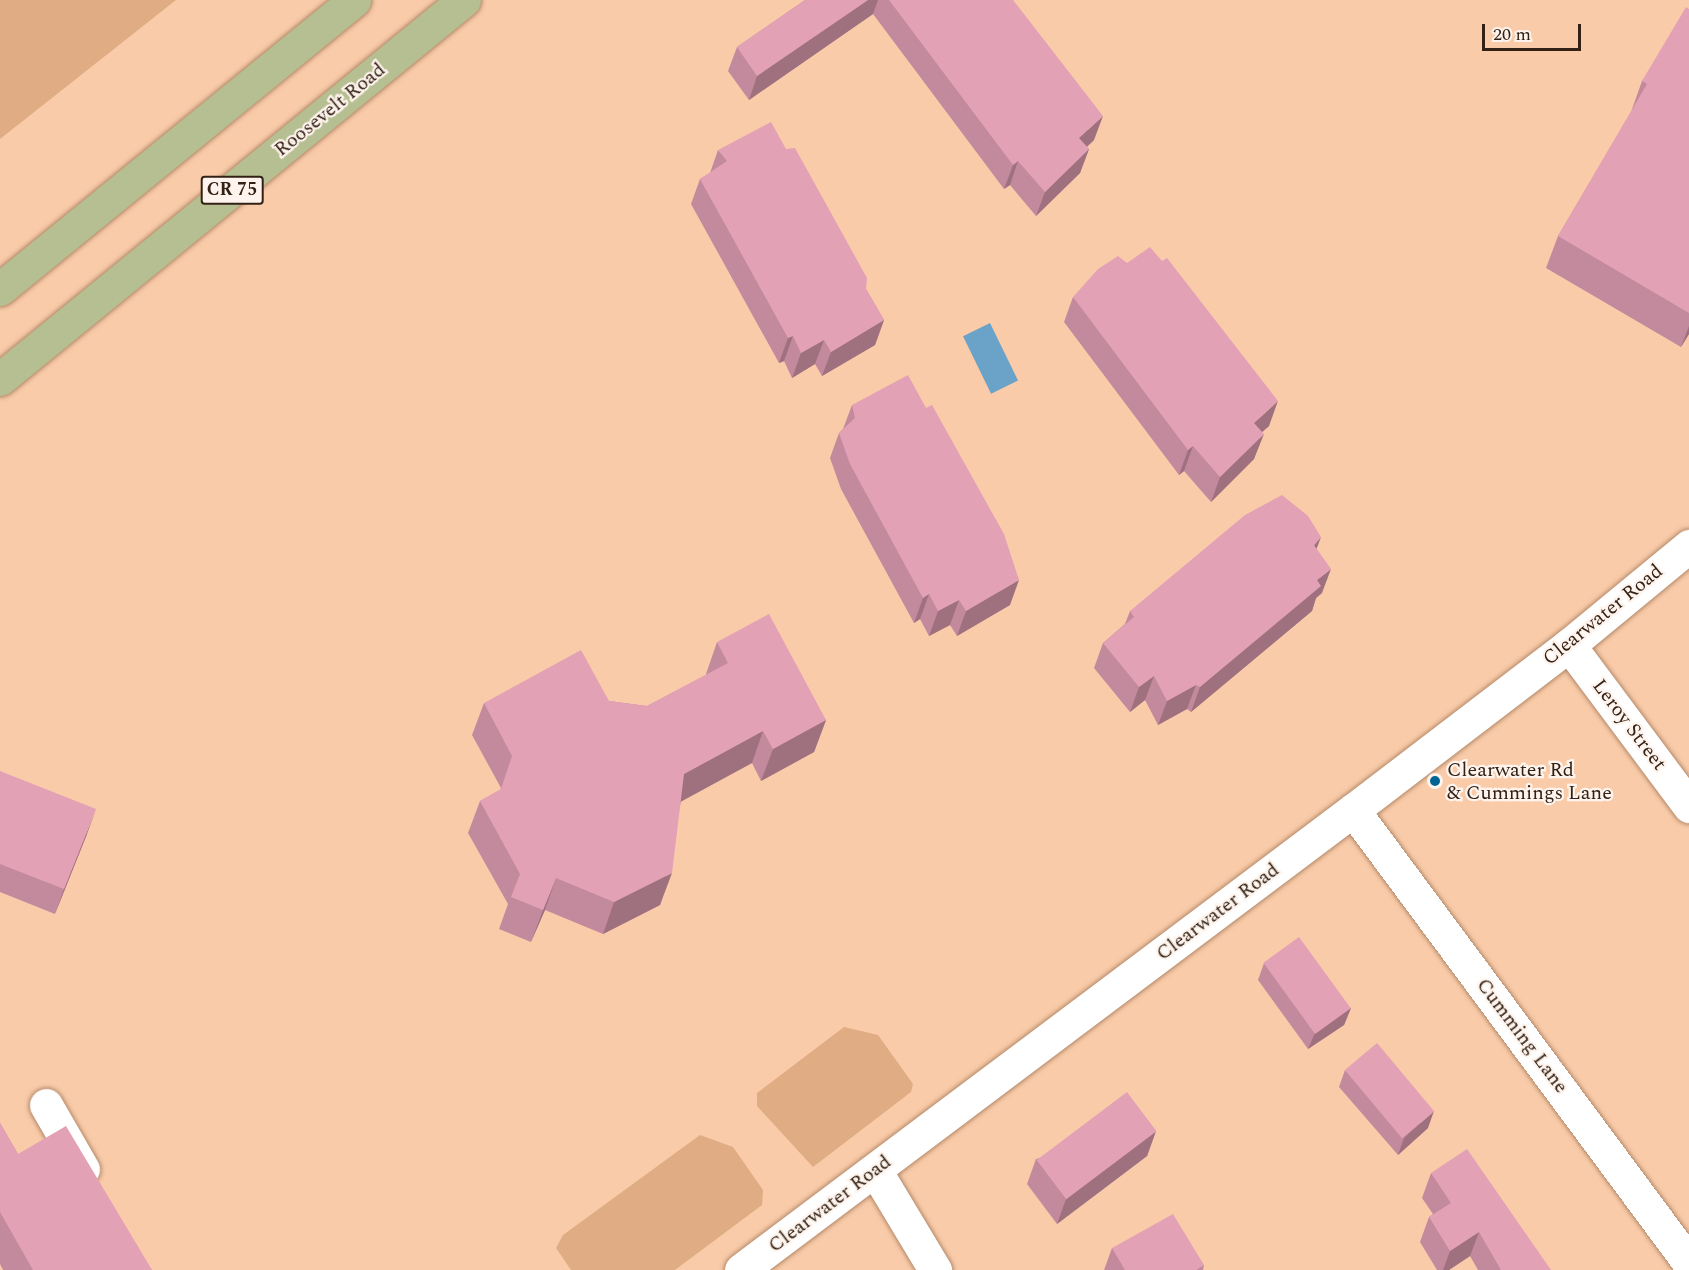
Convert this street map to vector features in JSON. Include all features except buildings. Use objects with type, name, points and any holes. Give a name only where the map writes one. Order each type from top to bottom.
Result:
[{"type":"main road","points":[[0,289],[354,0]]},
{"type":"main road","name":"Roosevelt Road","points":[[0,379],[464,0]]},
{"type":"street","name":"Clearwater Road","points":[[741,1270],[1353,810],[1569,645],[1689,546]]},
{"type":"street","name":"Leroy Street","points":[[1569,645],[1689,806]]},
{"type":"street","name":"Cumming Lane","points":[[1353,810],[1689,1263]]},
{"type":"street","points":[[46,1105],[99,1198]]},
{"type":"street","points":[[875,1170],[935,1270]]},
{"type":"shaded area","points":[[0,0],[176,0],[0,139]]},
{"type":"shaded area","points":[[844,1027],[878,1035],[913,1084],[911,1092],[813,1167],[757,1106],[757,1093]]},
{"type":"shaded area","points":[[700,1135],[733,1147],[763,1190],[762,1205],[675,1270],[571,1270],[556,1248],[563,1235]]},
{"type":"water","points":[[990,323],[1018,381],[991,394],[963,336]]},
{"type":"place","name":"Clearwater Rd & Cummings Lane","points":[[1435,781]]}]
